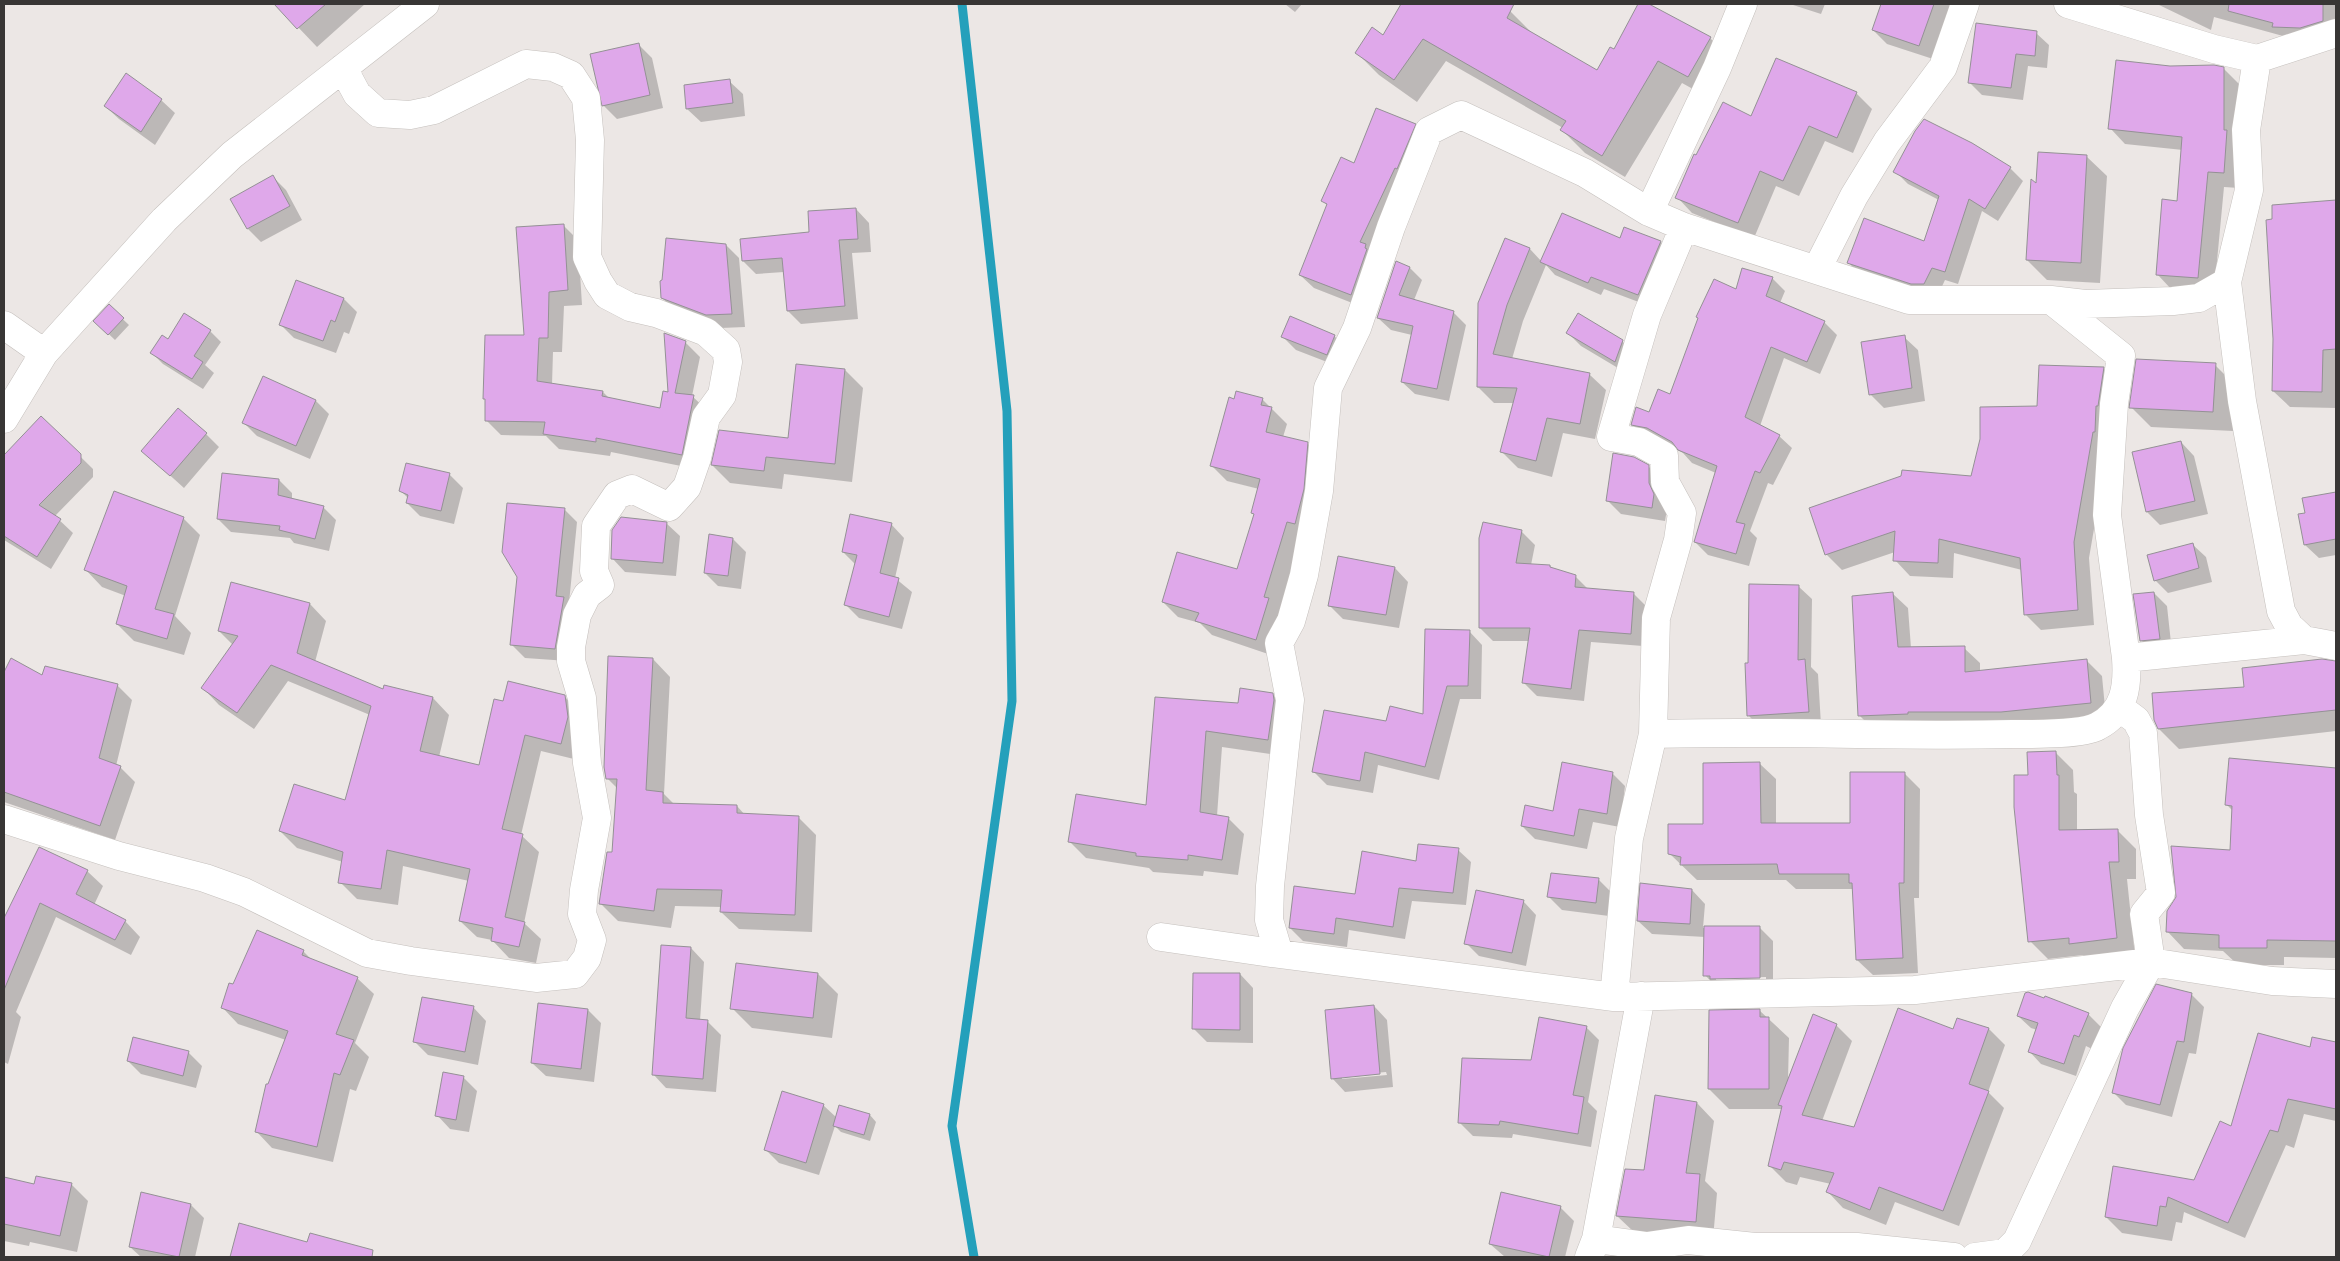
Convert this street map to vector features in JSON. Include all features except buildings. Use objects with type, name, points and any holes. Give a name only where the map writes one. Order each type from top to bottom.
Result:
[{"type":"street","points":[[4,419],[44,353],[177,207],[232,155],[425,4]]},
{"type":"street","points":[[1649,212],[1717,68],[1743,4]]},
{"type":"street","points":[[1817,269],[1854,196],[1887,142],[1943,67],[1966,4]]},
{"type":"street","points":[[2068,4],[2214,49],[2257,59],[2336,33]]},
{"type":"street","points":[[2257,59],[2246,130],[2248,190],[2227,282],[2242,400],[2281,611],[2289,626],[2304,640]]},
{"type":"street","points":[[4,819],[119,856],[205,878],[244,892],[368,953],[411,961],[536,978],[575,974],[587,958],[592,940],[582,914],[597,818],[587,764],[582,698],[571,661],[578,615],[587,595],[600,585],[594,570],[596,526],[617,495],[632,489],[669,507],[687,487],[697,458],[706,417],[722,395],[728,362],[726,350],[706,332],[656,313],[630,307],[607,295],[598,281],[587,257],[590,140],[586,98],[571,75],[554,67],[526,64],[434,110],[410,115],[378,112],[358,94],[343,68]]},
{"type":"street","points":[[1279,954],[1269,920],[1270,886],[1290,700],[1279,643],[1291,621],[1304,575],[1319,491],[1328,388],[1357,328],[1391,227],[1429,131],[1461,115],[1585,173],[1649,212],[1684,227],[1909,300],[2051,300],[2085,304],[2173,302],[2199,298],[2227,282]]},
{"type":"street","points":[[1684,227],[1647,315],[1611,437],[1639,442],[1664,456],[1666,482],[1682,513],[1678,540],[1656,618],[1653,734],[1629,838],[1628,996],[1593,1248],[1647,1246],[1688,1240],[1755,1247],[1857,1247],[1954,1257]]},
{"type":"street","points":[[1653,734],[1725,731],[1964,735],[2066,733],[2098,727],[2120,708],[2127,682],[2126,658],[2107,515],[2114,404],[2121,356],[2051,300]]},
{"type":"street","points":[[4,324],[44,353]]},
{"type":"street","points":[[2126,658],[2181,654],[2304,640],[2336,646]]},
{"type":"street","points":[[1975,1257],[2005,1253],[2017,1241],[2125,1008],[2151,962],[2144,914],[2161,893],[2149,815],[2143,733],[2136,720],[2120,708]]},
{"type":"street","points":[[1161,937],[1279,954],[1628,996],[1915,990],[2151,962],[2272,981],[2336,984]]},
{"type":"waterway","points":[[962,4],[1007,411],[1012,701],[952,1126],[974,1257]]}]
